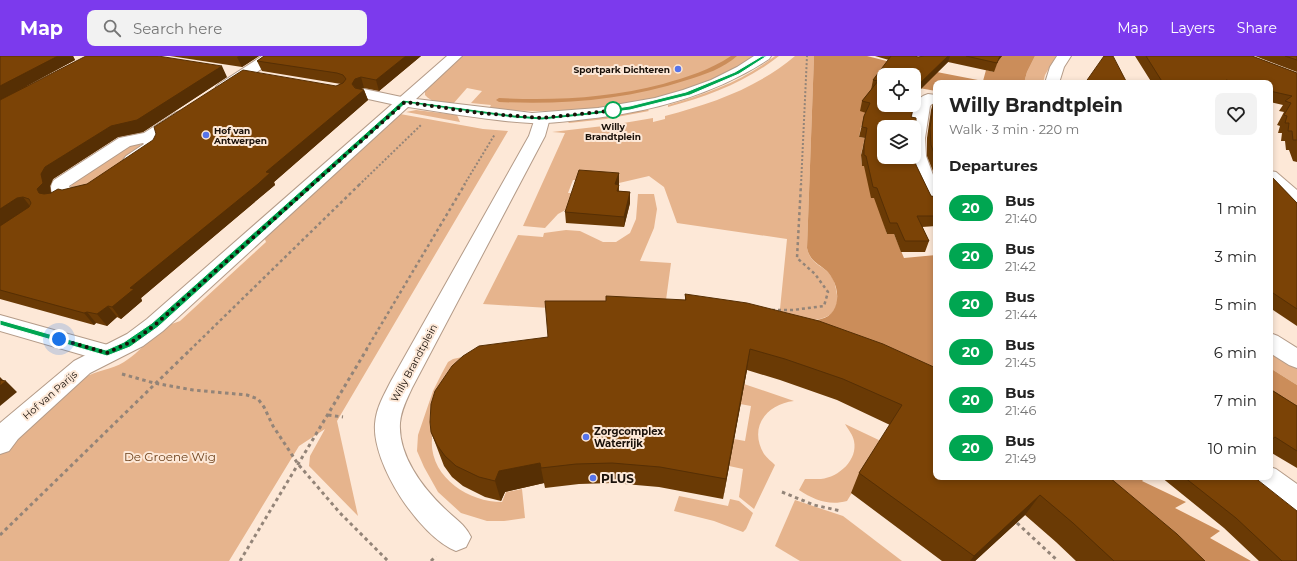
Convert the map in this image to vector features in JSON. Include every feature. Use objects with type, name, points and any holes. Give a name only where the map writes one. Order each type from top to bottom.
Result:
[{"type":"street","points":[[214,94],[272,56]]},
{"type":"street","name":"Hof van Parijs","points":[[0,443],[9,431],[82,367],[135,340],[155,325],[455,56]]},
{"type":"street","points":[[364,94],[405,102],[479,113],[542,118],[630,108],[688,94],[737,73],[764,56]]},
{"type":"street","points":[[1053,80],[1057,67],[1064,56]]},
{"type":"street","points":[[219,71],[265,79]]},
{"type":"street","points":[[933,100],[928,99],[922,105],[917,138],[917,156],[923,175],[933,196]]},
{"type":"street","points":[[101,181],[88,190],[70,194],[60,192],[60,184],[125,142],[149,137],[194,107]]},
{"type":"street","name":"Willy Brandtplein","points":[[456,537],[431,516],[408,486],[393,456],[389,437],[388,420],[400,388],[537,136],[542,118]]},
{"type":"street","points":[[120,168],[153,146],[149,137]]},
{"type":"street","points":[[1273,179],[1297,199]]},
{"type":"street","points":[[0,322],[107,353]]},
{"type":"street","points":[[1273,344],[1297,359]]},
{"type":"street","points":[[1270,480],[1297,500]]},
{"type":"path","points":[[771,310],[793,310],[824,306],[828,292],[815,274],[797,258],[807,56]]},
{"type":"path","points":[[0,534],[423,122]]},
{"type":"path","points":[[240,561],[497,132]]},
{"type":"path","points":[[107,353],[115,370],[122,374],[154,383],[193,390],[247,395],[258,399],[264,407],[273,426],[298,464],[340,513],[388,561]]},
{"type":"path","points":[[328,415],[343,417]]},
{"type":"path","points":[[782,492],[814,505],[841,511]]},
{"type":"path","points":[[1017,523],[1058,561]]},
{"type":"green space","points":[[462,56],[755,56],[726,73],[695,86],[662,97],[627,104],[592,108],[557,111],[522,111],[489,109],[491,105],[471,103],[482,91],[467,88],[453,104],[430,100],[425,95],[425,89]]},
{"type":"green space","points":[[775,56],[779,56],[740,81],[712,93],[668,107],[668,105],[724,86],[737,80],[763,65]]},
{"type":"green space","points":[[795,56],[814,56],[807,248],[814,262],[829,273],[835,283],[837,295],[836,305],[832,313],[826,317],[807,321],[779,319],[787,239],[677,223],[664,187],[649,176],[619,183],[573,180],[568,193],[576,193],[571,207],[558,214],[545,228],[523,226],[565,133],[552,132],[612,125],[653,118],[653,122],[665,119],[665,116],[717,100],[750,86]]},
{"type":"green space","points":[[1035,56],[1056,56],[1044,80],[1025,80]]},
{"type":"green space","points":[[647,109],[649,111],[606,119],[569,123],[567,121],[597,118]]},
{"type":"green space","points":[[416,110],[457,115],[460,122],[406,112]]},
{"type":"green space","name":"De Groene Wig","points":[[400,114],[483,129],[508,131],[337,421],[358,516],[309,466],[310,456],[325,429],[299,446],[229,561],[0,561],[0,452],[84,378],[124,362],[166,326],[180,321],[266,242],[264,237]]},
{"type":"green space","points":[[141,143],[137,154],[96,181],[68,191],[77,177],[118,150]]},
{"type":"green space","points":[[638,194],[654,194],[657,209],[654,228],[640,261],[671,263],[664,315],[483,304],[518,235],[543,237],[544,233],[566,230],[580,231],[603,242],[616,242],[630,233],[636,219]]},
{"type":"green space","points":[[1273,352],[1297,367],[1297,385],[1273,370]]},
{"type":"green space","points":[[467,356],[433,431],[432,446],[435,460],[441,472],[451,482],[462,491],[475,497],[488,501],[502,502],[506,492],[522,489],[525,518],[504,521],[487,521],[461,513],[438,492],[417,451],[418,435],[433,391],[442,373],[448,362],[453,359]]},
{"type":"green space","points":[[744,384],[794,401],[784,403],[768,412],[759,426],[758,435],[764,454],[775,465],[754,509],[739,497],[743,469],[729,466],[734,439],[745,441],[751,406],[740,404]]},
{"type":"green space","points":[[845,424],[883,442],[847,501],[834,503],[810,497],[799,490],[805,479],[821,479],[834,475],[846,466],[853,455],[854,441],[852,434]]},
{"type":"green space","points":[[679,496],[728,506],[730,499],[739,501],[753,513],[746,529],[743,532],[714,521],[674,511]]},
{"type":"green space","points":[[795,500],[843,516],[902,561],[800,561],[775,546]]},
{"type":"shaded area","points":[[814,56],[867,56],[916,68],[877,68],[877,83],[871,90],[876,91],[861,127],[859,137],[865,138],[861,154],[862,166],[867,166],[887,234],[894,234],[904,258],[933,255],[933,391],[802,321],[816,320],[827,317],[832,313],[837,302],[837,290],[832,278],[829,273],[815,262],[809,254],[807,248]]},
{"type":"shaded area","points":[[994,56],[1035,56],[1025,80],[983,80],[986,70],[994,72]]},
{"type":"shaded area","points":[[921,69],[978,80],[933,80],[933,90],[921,88]]},
{"type":"shaded area","points":[[1273,370],[1297,385],[1297,412],[1273,399]]},
{"type":"shaded area","points":[[1070,480],[1143,480],[1142,481],[1186,502],[1175,508],[1220,531],[1210,538],[1251,561],[1165,561]]},
{"type":"building","points":[[0,56],[58,56],[0,86]]},
{"type":"building","points":[[86,56],[158,56],[222,66],[137,120],[111,126],[45,167],[41,174],[43,183],[37,189],[39,193],[51,193],[58,189],[62,190],[87,184],[153,140],[156,134],[154,127],[243,70],[336,86],[343,83],[346,79],[343,75],[337,73],[257,61],[264,56],[406,56],[376,80],[361,77],[355,79],[352,84],[355,88],[364,90],[266,172],[270,173],[258,184],[130,288],[134,289],[112,307],[108,306],[97,314],[87,312],[84,313],[0,290],[0,226],[29,207],[31,203],[29,199],[23,197],[17,198],[0,209],[0,100]]},
{"type":"building","points":[[891,56],[948,56],[921,82],[921,68],[882,68]]},
{"type":"building","points":[[966,56],[1000,56],[997,63]]},
{"type":"building","points":[[1104,56],[1113,56],[1125,80],[1087,80]]},
{"type":"building","points":[[1146,56],[1252,56],[1297,73],[1297,140],[1293,140],[1292,131],[1288,131],[1289,123],[1285,123],[1287,116],[1284,115],[1291,103],[1285,101],[1292,96],[1273,92],[1273,80],[1161,80]]},
{"type":"building","points":[[1285,56],[1297,56],[1297,60]]},
{"type":"building","points":[[877,75],[877,81],[873,80]]},
{"type":"building","points":[[877,82],[877,112],[912,112],[911,117],[916,118],[916,120],[877,120],[877,164],[916,164],[931,196],[933,196],[933,216],[917,216],[929,241],[905,241],[897,223],[890,223],[877,188],[873,187],[866,156],[864,155],[867,128],[862,127],[864,116],[870,103],[862,101]]},
{"type":"building","points":[[933,107],[933,151],[931,145],[930,128]]},
{"type":"building","points":[[579,170],[619,173],[615,184],[619,185],[617,191],[630,192],[624,217],[565,212]]},
{"type":"building","points":[[1273,178],[1297,203],[1297,309],[1273,293]]},
{"type":"building","name":"Zorgcomplex Waterrijk","points":[[685,294],[747,303],[819,321],[883,344],[933,367],[933,480],[1113,480],[1177,534],[1205,561],[1114,561],[1040,495],[974,556],[859,473],[902,405],[843,379],[785,359],[750,349],[726,479],[660,467],[612,463],[576,464],[541,468],[540,463],[499,471],[495,481],[479,477],[456,466],[445,456],[437,445],[431,432],[431,404],[435,391],[452,366],[463,356],[479,346],[548,337],[545,301],[606,301],[606,296],[686,300]]},
{"type":"building","points":[[0,380],[6,381],[0,386]]},
{"type":"building","points":[[1273,391],[1297,406],[1297,451],[1275,437],[1273,438]]},
{"type":"building","points":[[1188,480],[1258,480],[1297,511],[1297,561],[1282,561],[1236,518]]},
{"type":"waterway","points":[[499,100],[566,101],[631,93],[698,75],[720,65],[734,56]]},
{"type":"bus line","name":"20","points":[[0,323],[107,353],[135,340],[155,325],[405,102],[514,117],[542,118],[590,114],[630,108],[688,94],[737,73],[764,56]]},
{"type":"place","name":"Sportpark Dichteren","points":[[678,69]]},
{"type":"place","name":"Willy Brandtplein","points":[[613,110]]},
{"type":"place","name":"Hof van Antwerpen","points":[[206,135]]},
{"type":"place","name":"Zorgcomplex Waterrijk","points":[[586,437]]},
{"type":"place","name":"PLUS","points":[[593,478]]},
{"type":"route","points":[[59,339],[107,353],[135,340],[155,325],[405,102],[514,117],[542,118],[617,110],[613,110]]}]
